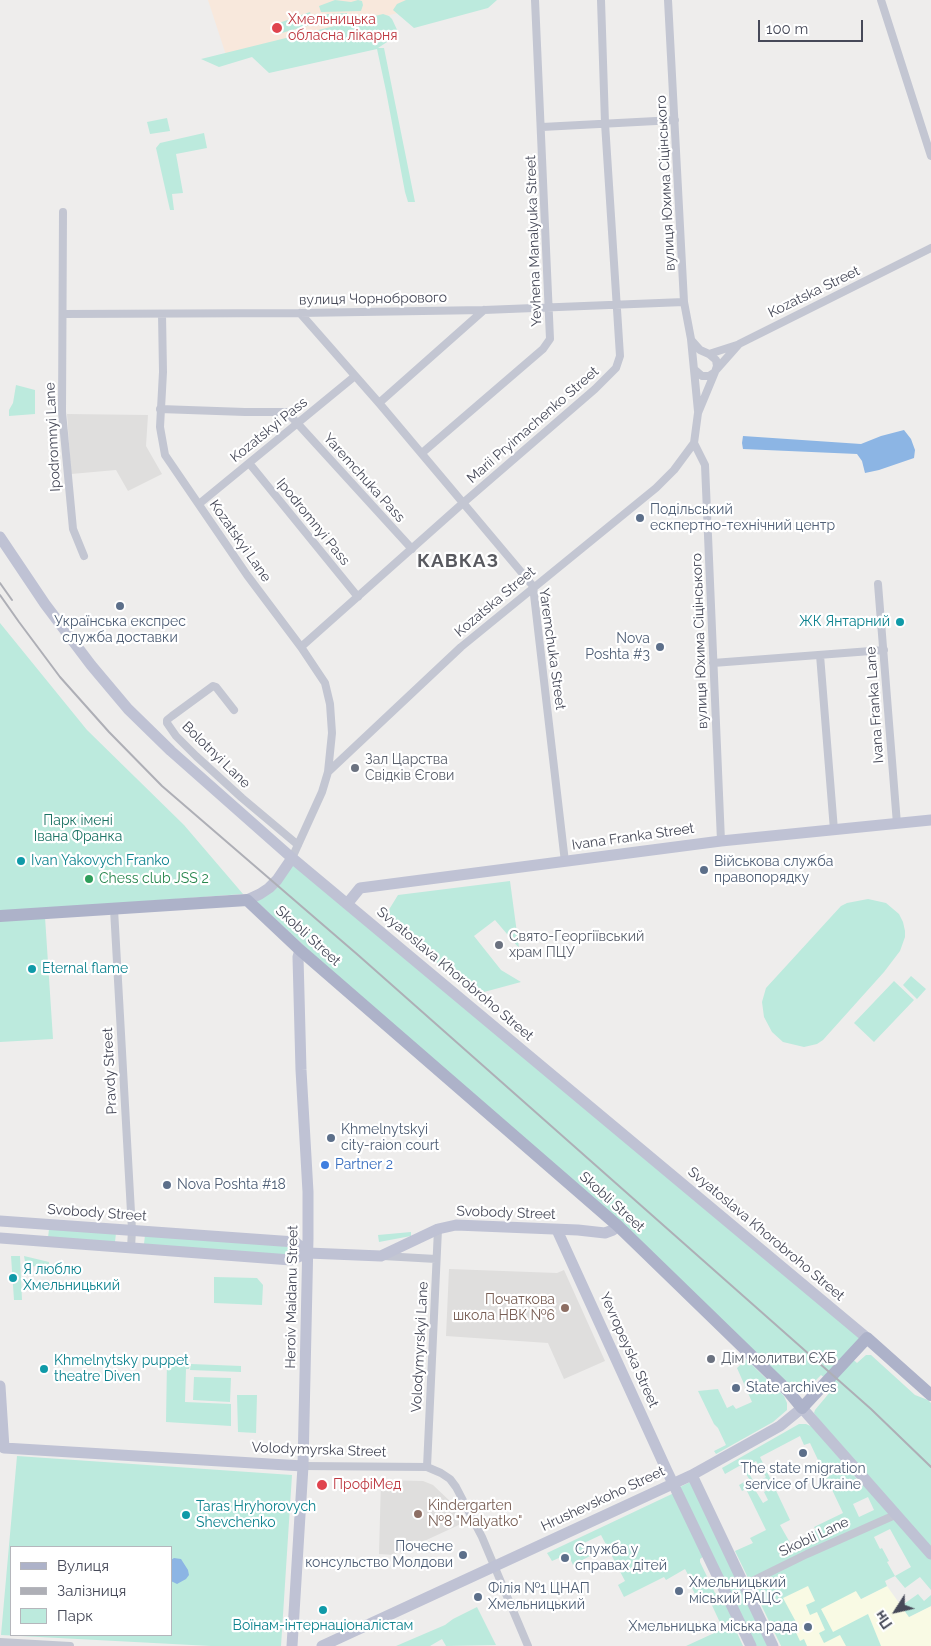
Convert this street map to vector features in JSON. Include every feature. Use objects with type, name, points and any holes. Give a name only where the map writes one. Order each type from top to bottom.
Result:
[{"type":"main road","points":[[0,916],[247,900]]},
{"type":"main road","name":"Skobli Street","points":[[247,900],[300,950],[618,1226],[788,1391],[802,1408]]},
{"type":"main road","name":"Hrushevskoho Street","points":[[802,1408],[867,1338]]},
{"type":"main road","name":"Svyatoslava Khorobroho Street","points":[[867,1338],[931,1395]]},
{"type":"street","name":"Yevhena Manalyuka Street","points":[[422,454],[543,349],[550,339],[535,0]]},
{"type":"street","name":"Marii Pryimachenko Street","points":[[301,647],[595,389],[616,368],[620,356],[605,123],[601,0]]},
{"type":"street","name":"вулиця Юхима Сіцінського","points":[[668,0],[684,302],[691,339],[698,413]]},
{"type":"street","points":[[881,0],[931,156]]},
{"type":"street","points":[[542,127],[675,120]]},
{"type":"street","name":"Ipodromnyi Lane","points":[[62,212],[62,412],[67,482],[73,529],[84,556]]},
{"type":"street","name":"Kozatska Street","points":[[292,858],[322,792],[328,772],[461,647],[533,586],[656,488],[674,470],[694,443],[698,413],[715,371],[739,344],[931,248]]},
{"type":"street","name":"вулиця Чорнобрового","points":[[63,314],[484,310],[684,302]]},
{"type":"street","points":[[379,403],[484,310]]},
{"type":"street","name":"Yaremchuka Street","points":[[300,313],[379,403],[533,586],[565,862]]},
{"type":"street","name":"Kozatskyi Lane","points":[[162,314],[163,372],[160,427],[165,456],[246,575],[301,647],[325,683],[330,704],[332,733],[328,772]]},
{"type":"street","points":[[691,339],[700,350],[707,353],[716,360],[715,371],[709,376],[702,376],[694,367],[699,355],[707,353],[739,344]]},
{"type":"street","name":"Kozatskyi Pass","points":[[199,504],[355,376]]},
{"type":"street","points":[[160,408],[309,414]]},
{"type":"street","name":"Yaremchuka Pass","points":[[287,412],[412,549]]},
{"type":"street","name":"вулиця Юхима Сіцінського","points":[[694,443],[705,465],[721,841]]},
{"type":"street","name":"Ipodromnyi Pass","points":[[249,463],[358,597]]},
{"type":"street","name":"Svyatoslava Khorobroho Street","points":[[0,537],[66,633],[128,709],[211,788],[292,858],[867,1338]]},
{"type":"street","name":"Ivana Franka Lane","points":[[878,584],[897,824]]},
{"type":"street","points":[[714,663],[884,650]]},
{"type":"street","points":[[820,655],[834,830]]},
{"type":"street","name":"Bolotnyi Lane","points":[[234,710],[216,687],[213,686],[167,720],[167,723],[196,756],[298,845]]},
{"type":"street","name":"Ivana Franka Street","points":[[347,904],[360,888],[721,841],[931,820]]},
{"type":"street","points":[[247,900],[269,888],[292,858]]},
{"type":"street","name":"Pravdy Street","points":[[114,909],[132,1230],[131,1248]]},
{"type":"street","name":"Heroiv Maidanu Street","points":[[292,1646],[303,1466],[308,1253],[308,1192],[301,1070],[298,957],[300,950]]},
{"type":"street","name":"Svobody Street","points":[[0,1221],[295,1242],[308,1253]]},
{"type":"street","name":"Svobody Street","points":[[0,1238],[291,1260],[308,1253],[381,1256],[438,1229],[462,1225],[605,1233],[618,1226]]},
{"type":"street","name":"Volodymyrskyi Lane","points":[[427,1467],[438,1229]]},
{"type":"street","name":"Yevropeyska Street","points":[[557,1230],[751,1646]]},
{"type":"street","points":[[381,1256],[436,1259]]},
{"type":"street","points":[[0,1386],[2,1448]]},
{"type":"street","name":"Hrushevskoho Street","points":[[322,1646],[692,1475],[780,1426],[802,1408]]},
{"type":"street","name":"Skobli Street","points":[[802,1408],[931,1554]]},
{"type":"street","name":"Volodymyrska Street","points":[[2,1448],[303,1466],[427,1467]]},
{"type":"street","points":[[427,1467],[441,1473],[456,1487],[482,1537],[528,1646]]},
{"type":"street","points":[[692,1475],[771,1645]]},
{"type":"street","name":"Skobli Lane","points":[[744,1584],[895,1515]]},
{"type":"street","points":[[0,1642],[70,1646]]},
{"type":"shaded area","name":"Хмельницька обласна лікарня","points":[[208,0],[451,0],[226,55]]},
{"type":"shaded area","points":[[67,414],[148,415],[146,446],[162,474],[128,491],[116,470],[71,474]]},
{"type":"shaded area","points":[[449,1269],[557,1273],[564,1270],[605,1361],[564,1379],[548,1343],[446,1336]]},
{"type":"shaded area","name":"Kindergarten №8 \"Malyatko\"","points":[[381,1480],[423,1481],[433,1485],[453,1504],[461,1524],[394,1555],[379,1554]]},
{"type":"shaded area","points":[[807,1554],[856,1591],[861,1599],[887,1586],[909,1617],[931,1606],[931,1646],[781,1646],[750,1582]]},
{"type":"green space","points":[[335,0],[351,2],[358,0],[362,1],[363,5],[361,11],[321,12],[319,6]]},
{"type":"green space","points":[[406,0],[497,0],[488,8],[414,28],[393,10],[397,4]]},
{"type":"green space","points":[[310,12],[311,15],[347,13],[347,15],[278,34],[276,24]]},
{"type":"green space","points":[[383,14],[392,19],[399,34],[378,48],[384,48],[415,202],[408,202],[405,192],[377,49],[269,73],[252,57],[219,67],[201,59]]},
{"type":"green space","points":[[167,118],[170,131],[150,134],[147,122]]},
{"type":"green space","points":[[204,133],[207,148],[176,154],[183,193],[172,194],[174,210],[170,210],[156,148],[160,143]]},
{"type":"green space","points":[[16,385],[35,390],[35,414],[9,416]]},
{"type":"green space","name":"Парк імені Івана Франка","points":[[0,623],[87,730],[184,825],[243,894],[0,912]]},
{"type":"green space","points":[[292,862],[863,1338],[848,1355],[857,1363],[866,1355],[871,1355],[915,1395],[931,1403],[931,1590],[920,1577],[905,1588],[895,1576],[885,1581],[887,1586],[861,1599],[856,1591],[821,1609],[833,1632],[868,1614],[881,1646],[846,1646],[840,1635],[824,1643],[819,1633],[825,1630],[817,1612],[810,1615],[806,1605],[815,1601],[808,1586],[783,1598],[796,1622],[792,1624],[800,1641],[804,1639],[807,1646],[781,1646],[735,1551],[753,1543],[750,1538],[766,1530],[746,1489],[742,1491],[739,1485],[749,1479],[741,1465],[725,1474],[722,1468],[799,1424],[813,1427],[862,1485],[865,1482],[814,1413],[835,1386],[821,1375],[806,1390],[796,1391],[791,1388],[345,984],[253,898]],"holes":[[[800,1436],[804,1445],[810,1443],[843,1513],[814,1527],[816,1537],[793,1548],[780,1525],[790,1520],[760,1457]],[[756,1461],[766,1477],[755,1484],[746,1468]],[[767,1481],[770,1488],[764,1492],[768,1500],[763,1503],[754,1488]],[[868,1497],[874,1510],[859,1517],[853,1504]],[[890,1529],[911,1567],[895,1576],[887,1562],[889,1561],[874,1537]]]},
{"type":"green space","points":[[510,881],[519,948],[495,920],[474,936],[501,970],[521,982],[473,995],[385,916],[398,895]]},
{"type":"green space","points":[[868,899],[886,903],[899,914],[905,931],[900,951],[884,972],[823,1040],[817,1044],[804,1047],[783,1042],[772,1032],[764,1017],[762,1002],[766,988],[841,906]]},
{"type":"green space","points":[[45,917],[53,1039],[0,1042],[0,919]]},
{"type":"green space","points":[[911,976],[926,989],[917,999],[903,985]]},
{"type":"green space","points":[[894,981],[914,1000],[874,1042],[854,1023]]},
{"type":"green space","points":[[49,1229],[116,1233],[115,1242],[48,1238]]},
{"type":"green space","points":[[411,1232],[411,1236],[379,1242],[378,1235]]},
{"type":"green space","points":[[145,1235],[295,1247],[295,1257],[144,1244]]},
{"type":"green space","points":[[11,1256],[20,1256],[22,1300],[14,1300]]},
{"type":"green space","points":[[24,1256],[49,1262],[49,1265],[26,1267]]},
{"type":"green space","points":[[214,1277],[257,1278],[263,1285],[262,1305],[214,1303]]},
{"type":"green space","points":[[178,1357],[190,1363],[189,1369],[186,1369],[185,1402],[231,1404],[231,1426],[166,1422],[167,1361]]},
{"type":"green space","points":[[746,1359],[784,1396],[787,1410],[773,1422],[716,1454],[714,1451],[726,1445],[698,1391],[718,1389],[727,1408],[733,1405],[736,1409],[752,1402],[737,1368]]},
{"type":"green space","points":[[191,1364],[241,1366],[241,1372],[190,1370]]},
{"type":"green space","points":[[194,1377],[231,1378],[230,1402],[193,1400]]},
{"type":"green space","points":[[237,1395],[257,1395],[256,1433],[238,1432]]},
{"type":"green space","points":[[17,1456],[292,1475],[281,1646],[211,1646],[20,1636],[172,1636],[172,1546],[10,1546],[10,1635],[1,1635]]},
{"type":"green space","points":[[692,1481],[771,1646],[754,1646],[678,1488]]},
{"type":"green space","points":[[674,1493],[704,1556],[700,1559],[700,1562],[715,1593],[722,1592],[736,1622],[733,1624],[743,1646],[686,1646],[723,1629],[709,1599],[700,1604],[685,1569],[666,1580],[664,1577],[624,1597],[618,1585],[625,1581],[601,1535],[584,1543],[590,1556],[573,1565],[568,1554],[552,1561],[547,1553]]},
{"type":"green space","points":[[918,1594],[924,1601],[931,1595],[931,1606],[909,1617],[901,1606]]},
{"type":"green space","points":[[477,1607],[496,1645],[446,1646],[442,1639],[430,1646],[396,1646],[445,1625]]},
{"type":"water","points":[[904,430],[911,439],[915,450],[914,458],[865,473],[862,461],[857,454],[743,449],[742,443],[743,436],[861,444]]},
{"type":"water","points":[[172,1559],[181,1559],[188,1570],[189,1575],[186,1579],[177,1584],[172,1582]]},
{"type":"railway","points":[[0,583],[12,600]]},
{"type":"railway","points":[[0,595],[60,677],[109,732],[162,786],[358,955],[871,1409],[931,1467]]},
{"type":"place","name":"Хмельницька обласна лікарня","points":[[277,28]]},
{"type":"place","name":"Подільський ескпертно-технічний центр","points":[[640,518]]},
{"type":"place","name":"Українська експрес служба доставки","points":[[120,606]]},
{"type":"place","name":"ЖК Янтарний","points":[[900,622]]},
{"type":"place","name":"Nova Poshta #3","points":[[660,647]]},
{"type":"place","name":"Зал Царства Свідків Єгови","points":[[355,768]]},
{"type":"place","name":"Ivan Yakovych Franko","points":[[21,861]]},
{"type":"place","name":"Військова служба правопорядку","points":[[704,870]]},
{"type":"place","name":"Chess club JSS 2","points":[[89,879]]},
{"type":"place","name":"Свято-Георгіївський храм ПЦУ","points":[[499,945]]},
{"type":"place","name":"Eternal flame","points":[[32,969]]},
{"type":"place","name":"Khmelnytskyi city-raion court","points":[[331,1138]]},
{"type":"place","name":"Partner 2","points":[[325,1165]]},
{"type":"place","name":"Nova Poshta #18","points":[[167,1185]]},
{"type":"place","name":"Я люблю Хмельницький","points":[[13,1278]]},
{"type":"place","name":"Початкова школа НВК №6","points":[[565,1308]]},
{"type":"place","name":"Дім молитви ЄХБ","points":[[711,1359]]},
{"type":"place","name":"Khmelnytsky puppet theatre Diven","points":[[44,1369]]},
{"type":"place","name":"State archives","points":[[736,1388]]},
{"type":"place","name":"The state migration service of Ukraine","points":[[803,1453]]},
{"type":"place","name":"ПрофіМед","points":[[322,1485]]},
{"type":"place","name":"Kindergarten №8 \"Malyatko\"","points":[[418,1514]]},
{"type":"place","name":"Taras Hryhorovych Shevchenko","points":[[186,1515]]},
{"type":"place","name":"Почесне консульство Молдови","points":[[463,1555]]},
{"type":"place","name":"Служба у справах дітей","points":[[565,1558]]},
{"type":"place","name":"Хмельницький міський РАЦС","points":[[679,1591]]},
{"type":"place","name":"Філія №1 ЦНАП Хмельницький","points":[[478,1597]]},
{"type":"place","name":"Воїнам-інтернаціоналістам","points":[[323,1610]]},
{"type":"place","name":"Хмельницька міська рада","points":[[808,1627]]},
{"type":"district","name":"КАВКАЗ","points":[[458,561]]}]
